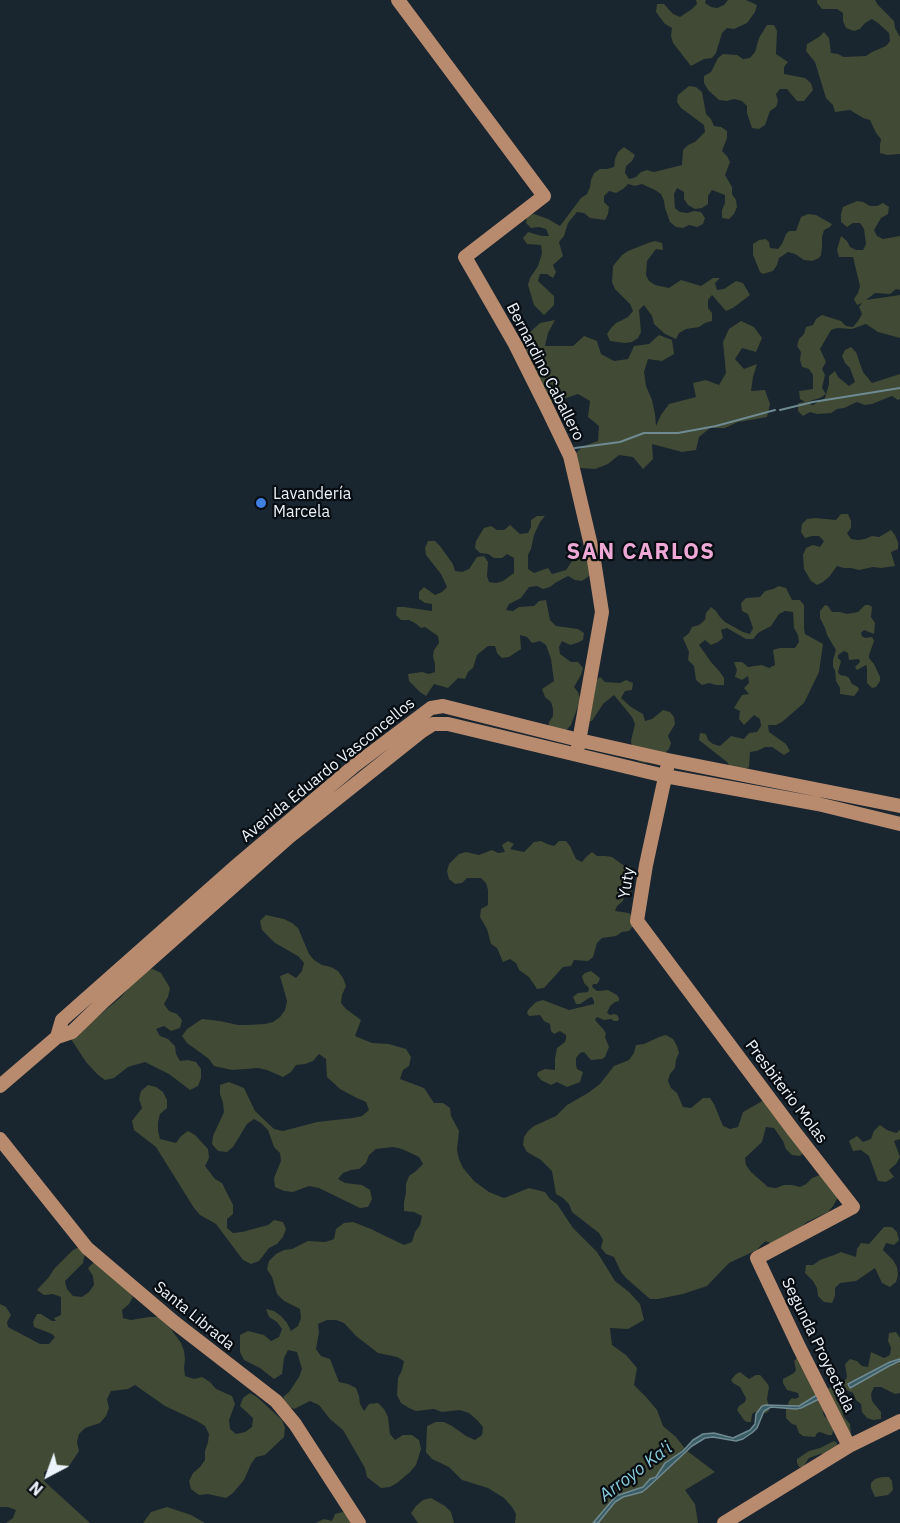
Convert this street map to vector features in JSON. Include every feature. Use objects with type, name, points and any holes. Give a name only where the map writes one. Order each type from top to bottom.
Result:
[{"type":"street","name":"Bernardino Caballero","points":[[398,0],[544,196],[465,257],[514,344],[570,456],[593,554],[602,612],[576,755]]},
{"type":"street","name":"Avenida Eduardo Vasconcellos","points":[[57,1037],[62,1020],[236,866],[354,766],[431,708],[443,706],[668,760],[900,806]]},
{"type":"street","name":"Avenida Eduardo Vasconcellos","points":[[0,1086],[57,1037],[72,1032],[280,845],[433,724],[448,724],[665,776],[818,804],[900,824]]},
{"type":"street","name":"Yuty","points":[[668,760],[637,921],[693,995]]},
{"type":"street","name":"Presbiterio Molas","points":[[693,995],[853,1208],[757,1258]]},
{"type":"street","name":"Santa Librada","points":[[0,1139],[87,1248],[174,1322],[276,1401],[295,1424],[359,1523]]},
{"type":"street","name":"Segunda Proyectada","points":[[757,1258],[849,1446]]},
{"type":"street","points":[[724,1523],[849,1446],[900,1421]]},
{"type":"shaded area","points":[[696,0],[706,0],[705,3],[717,8],[728,0],[746,0],[757,5],[747,23],[734,29],[727,28],[722,33],[716,53],[712,58],[704,59],[691,66],[673,43],[672,28],[665,24],[656,12],[657,4],[664,4],[673,14],[680,17],[697,4]]},
{"type":"shaded area","points":[[817,0],[875,0],[894,21],[900,37],[900,154],[880,153],[881,139],[870,120],[850,110],[835,112],[833,105],[826,98],[815,62],[806,51],[807,44],[824,32],[829,38],[831,53],[844,57],[866,56],[886,46],[890,41],[889,33],[872,19],[860,29],[854,31],[846,28],[843,13],[837,9],[822,9]]},
{"type":"shaded area","points":[[767,25],[774,25],[777,31],[776,54],[788,62],[784,67],[784,74],[805,78],[811,83],[813,90],[804,101],[797,101],[787,89],[780,89],[776,94],[778,101],[776,107],[770,111],[765,125],[759,129],[752,128],[747,106],[742,101],[719,100],[708,90],[704,83],[704,76],[711,72],[718,58],[723,54],[737,55],[743,59],[750,58]]},
{"type":"shaded area","points":[[689,86],[696,87],[702,92],[706,114],[714,126],[727,131],[722,151],[730,162],[725,175],[736,200],[737,207],[734,214],[729,219],[722,218],[725,195],[712,190],[708,196],[708,204],[695,209],[684,199],[684,192],[677,188],[674,194],[675,208],[680,212],[701,212],[705,218],[703,224],[697,227],[689,225],[683,228],[676,227],[670,222],[661,194],[655,190],[642,184],[635,186],[628,184],[616,193],[609,191],[604,196],[604,202],[609,207],[605,220],[590,218],[584,213],[577,212],[568,223],[564,236],[559,242],[563,256],[553,265],[556,272],[553,278],[547,274],[540,274],[538,281],[554,296],[554,305],[544,315],[534,305],[528,285],[538,266],[542,253],[541,245],[527,244],[523,238],[528,232],[549,236],[546,229],[531,228],[526,223],[527,216],[534,214],[560,226],[581,198],[587,194],[594,173],[600,169],[614,167],[618,152],[624,147],[635,155],[626,166],[625,173],[629,179],[647,170],[654,172],[682,165],[683,150],[705,132],[704,125],[681,108],[677,102],[678,95]]},
{"type":"shaded area","points":[[857,201],[870,206],[883,203],[889,207],[888,214],[881,218],[874,230],[877,236],[883,239],[900,236],[900,290],[896,289],[890,294],[875,293],[866,300],[900,295],[900,338],[878,332],[866,324],[852,329],[831,330],[820,349],[826,362],[822,369],[825,375],[822,388],[826,394],[806,403],[813,405],[825,398],[829,384],[829,376],[835,371],[838,377],[849,386],[855,382],[842,356],[845,350],[851,347],[856,352],[863,372],[872,383],[900,374],[900,399],[892,396],[865,405],[857,402],[831,413],[810,412],[803,416],[798,411],[798,403],[805,402],[800,399],[799,391],[813,389],[813,375],[809,369],[802,367],[801,352],[797,346],[799,339],[806,327],[813,325],[822,315],[853,327],[862,314],[859,307],[862,303],[857,305],[854,299],[860,286],[853,257],[839,257],[837,250],[841,236],[850,247],[856,250],[863,250],[866,244],[864,229],[860,223],[853,223],[847,227],[841,222],[843,207]]},
{"type":"shaded area","points":[[808,214],[816,215],[832,224],[824,230],[819,258],[812,261],[804,260],[788,252],[779,258],[773,271],[763,274],[760,272],[753,255],[753,244],[766,239],[770,248],[778,249],[786,234],[789,231],[796,231],[801,217]]},
{"type":"shaded area","points":[[655,241],[662,243],[663,250],[656,249],[647,261],[646,275],[655,285],[669,288],[681,280],[701,286],[713,278],[720,278],[715,283],[717,290],[724,289],[736,281],[743,283],[750,295],[726,311],[712,295],[708,300],[708,308],[712,313],[712,321],[699,327],[686,329],[679,333],[676,339],[665,334],[654,324],[652,316],[644,305],[639,310],[641,332],[638,338],[625,343],[610,341],[607,334],[611,328],[633,311],[630,304],[615,289],[612,282],[613,266],[628,251]]},
{"type":"shaded area","points":[[555,320],[548,333],[545,346],[573,346],[584,336],[597,341],[601,354],[614,361],[628,359],[634,346],[649,344],[659,335],[672,340],[674,354],[662,361],[648,359],[644,372],[656,426],[669,404],[696,397],[693,383],[706,380],[719,385],[726,373],[723,342],[729,329],[741,321],[754,327],[762,338],[756,352],[742,348],[735,359],[744,369],[757,364],[751,391],[765,390],[770,404],[767,417],[738,422],[725,428],[710,428],[699,437],[696,450],[682,452],[652,444],[653,459],[643,469],[633,457],[619,455],[608,464],[595,469],[580,468],[573,455],[584,446],[598,441],[599,426],[588,417],[590,401],[578,394],[551,403],[545,395],[541,381],[520,360],[519,344],[540,323]]},
{"type":"shaded area","points":[[841,514],[848,514],[851,521],[851,528],[847,533],[851,539],[879,537],[891,530],[898,542],[898,549],[891,552],[895,566],[859,570],[837,566],[823,582],[817,585],[811,581],[804,569],[803,555],[806,548],[813,545],[820,547],[824,541],[819,536],[805,538],[801,532],[802,524],[807,519],[815,518],[836,520]]},
{"type":"shaded area","points":[[537,516],[545,516],[534,535],[528,555],[528,569],[534,573],[548,568],[552,574],[566,570],[574,558],[581,556],[592,563],[593,571],[582,581],[568,576],[543,589],[537,586],[529,587],[521,598],[509,604],[506,610],[513,611],[519,607],[534,606],[539,601],[546,600],[550,620],[556,626],[578,629],[584,633],[583,640],[570,645],[562,641],[559,647],[560,654],[571,662],[578,662],[583,668],[574,687],[580,698],[578,706],[571,725],[561,736],[548,730],[553,709],[542,689],[554,681],[551,659],[546,645],[540,641],[532,643],[527,637],[520,635],[521,649],[509,657],[502,658],[495,646],[488,646],[477,655],[473,668],[465,679],[458,678],[448,688],[434,684],[426,696],[409,681],[408,674],[435,672],[433,656],[439,643],[438,636],[409,620],[401,620],[396,615],[397,607],[432,611],[432,604],[419,599],[419,592],[424,587],[435,595],[447,587],[441,574],[426,555],[425,548],[428,541],[435,541],[440,546],[453,564],[455,571],[462,572],[469,569],[477,557],[484,556],[488,562],[489,582],[496,583],[514,573],[514,558],[507,554],[502,558],[494,558],[480,553],[475,548],[476,541],[484,528],[491,526],[497,530],[504,530],[510,525],[520,534],[528,533],[531,520]]},
{"type":"shaded area","points":[[779,586],[786,588],[792,600],[800,600],[804,605],[805,634],[823,644],[819,672],[804,703],[782,722],[768,725],[769,732],[786,744],[790,751],[784,755],[772,747],[765,747],[750,752],[749,767],[743,771],[731,768],[727,762],[699,740],[700,733],[706,734],[708,740],[720,746],[731,736],[744,739],[749,733],[757,732],[761,726],[760,719],[754,715],[744,725],[739,719],[740,711],[734,708],[742,695],[749,694],[744,688],[749,683],[748,676],[742,680],[735,677],[737,670],[734,662],[742,662],[748,667],[762,665],[769,668],[775,665],[773,650],[795,648],[799,642],[794,628],[793,612],[785,611],[779,614],[771,626],[758,633],[753,639],[746,639],[727,628],[721,630],[723,638],[718,642],[711,645],[705,640],[699,645],[724,678],[724,685],[709,683],[702,685],[696,680],[694,666],[688,660],[689,652],[683,638],[692,627],[705,620],[706,613],[711,607],[725,622],[750,634],[753,628],[748,614],[742,611],[741,603],[746,598],[760,597],[765,591]]},
{"type":"shaded area","points":[[825,605],[832,612],[847,614],[858,612],[865,605],[872,607],[871,617],[875,623],[874,634],[864,630],[861,633],[865,638],[872,637],[874,641],[869,658],[880,677],[876,687],[872,688],[867,683],[866,665],[857,670],[855,667],[860,662],[859,659],[849,660],[848,653],[844,651],[838,655],[841,661],[838,672],[849,678],[859,690],[854,696],[840,694],[833,667],[836,650],[820,618],[820,611]]},
{"type":"shaded area","points":[[600,677],[605,682],[620,683],[626,680],[633,683],[632,690],[625,691],[621,698],[643,714],[645,721],[652,719],[663,710],[670,712],[675,724],[668,736],[671,743],[669,749],[664,754],[645,763],[638,761],[631,741],[635,724],[614,695],[603,704],[592,721],[584,722],[595,681]]},
{"type":"shaded area","points":[[508,841],[514,844],[510,849],[524,852],[534,842],[541,841],[554,846],[559,841],[566,841],[576,859],[582,862],[592,852],[597,856],[612,857],[623,865],[630,866],[635,871],[629,873],[625,879],[632,891],[625,894],[623,901],[615,911],[629,913],[634,925],[629,931],[602,938],[597,943],[593,957],[588,961],[574,960],[571,966],[563,967],[544,988],[537,989],[529,977],[519,970],[516,963],[510,959],[503,962],[497,948],[491,944],[487,929],[480,917],[481,909],[488,905],[486,883],[481,878],[467,878],[462,883],[455,884],[449,879],[447,871],[449,864],[459,854],[466,852],[479,855],[492,850],[498,853],[505,852],[502,845]]},
{"type":"shaded area","points":[[266,915],[292,923],[298,928],[314,960],[338,971],[346,986],[341,1003],[361,1020],[355,1036],[372,1043],[389,1044],[406,1049],[411,1057],[409,1066],[403,1070],[400,1079],[424,1088],[434,1103],[443,1103],[450,1108],[451,1116],[459,1131],[457,1150],[459,1159],[474,1181],[489,1192],[504,1198],[529,1188],[545,1192],[557,1204],[573,1228],[597,1252],[615,1281],[640,1304],[644,1320],[628,1329],[610,1328],[612,1345],[626,1355],[637,1368],[634,1385],[657,1410],[663,1426],[686,1450],[715,1472],[685,1490],[695,1504],[698,1523],[515,1523],[516,1514],[504,1498],[488,1488],[462,1480],[449,1467],[432,1459],[426,1452],[427,1426],[436,1422],[444,1422],[475,1440],[482,1435],[483,1427],[477,1420],[469,1413],[460,1410],[416,1411],[401,1403],[397,1395],[398,1378],[404,1361],[378,1353],[356,1336],[344,1323],[327,1320],[318,1324],[316,1349],[321,1356],[330,1359],[339,1382],[356,1388],[364,1411],[369,1404],[378,1403],[384,1409],[388,1417],[390,1434],[395,1440],[403,1435],[412,1435],[419,1440],[421,1449],[416,1465],[397,1483],[381,1488],[367,1477],[365,1468],[343,1430],[319,1405],[310,1401],[294,1409],[286,1405],[283,1397],[289,1392],[302,1369],[297,1352],[288,1350],[284,1358],[282,1374],[274,1379],[260,1368],[244,1360],[240,1352],[240,1335],[248,1331],[264,1335],[271,1341],[279,1337],[282,1329],[269,1317],[266,1309],[281,1316],[291,1331],[298,1326],[301,1318],[300,1309],[284,1301],[277,1294],[267,1269],[269,1261],[276,1254],[308,1241],[325,1242],[334,1239],[336,1229],[344,1223],[353,1222],[404,1245],[412,1242],[422,1216],[404,1211],[404,1202],[409,1176],[423,1164],[419,1157],[402,1149],[393,1147],[376,1149],[359,1169],[343,1173],[338,1179],[345,1183],[362,1185],[370,1190],[372,1199],[368,1207],[360,1208],[319,1188],[309,1186],[293,1192],[275,1187],[274,1178],[281,1161],[280,1153],[274,1147],[268,1130],[254,1119],[247,1124],[233,1147],[227,1152],[218,1151],[212,1144],[213,1136],[224,1112],[220,1085],[229,1082],[244,1088],[255,1111],[274,1129],[283,1131],[317,1122],[362,1116],[369,1110],[366,1102],[340,1089],[327,1077],[326,1059],[319,1054],[313,1061],[296,1065],[283,1077],[258,1068],[232,1070],[214,1066],[182,1036],[187,1029],[202,1019],[238,1025],[265,1024],[273,1022],[285,1010],[287,1001],[280,976],[288,973],[296,978],[302,971],[304,963],[298,956],[275,943],[262,930],[260,921]]},
{"type":"shaded area","points":[[153,969],[161,973],[170,988],[164,1004],[169,1011],[177,1014],[182,1020],[180,1028],[171,1031],[164,1026],[156,1029],[160,1036],[168,1039],[175,1046],[180,1061],[196,1062],[201,1069],[198,1086],[190,1090],[169,1074],[145,1062],[128,1067],[114,1078],[105,1080],[86,1062],[71,1039],[121,997],[144,970]]},
{"type":"shaded area","points":[[591,971],[600,978],[592,987],[597,991],[608,990],[619,998],[619,1001],[610,1006],[607,1013],[617,1015],[618,1021],[597,1017],[595,1020],[604,1030],[609,1047],[602,1059],[591,1060],[584,1052],[580,1053],[576,1058],[576,1065],[577,1069],[583,1072],[580,1082],[567,1087],[557,1082],[551,1085],[537,1075],[545,1069],[555,1070],[557,1048],[565,1042],[566,1035],[560,1031],[554,1034],[550,1024],[540,1015],[529,1016],[528,1010],[536,1002],[543,1000],[569,1010],[594,1004],[592,997],[576,1004],[573,997],[578,993],[588,992],[589,988],[582,976]]},
{"type":"shaded area","points":[[666,1035],[673,1039],[679,1053],[668,1081],[683,1107],[691,1108],[703,1098],[710,1098],[723,1126],[730,1129],[738,1127],[743,1112],[764,1100],[807,1150],[800,1156],[792,1155],[774,1128],[766,1127],[762,1142],[745,1158],[746,1165],[751,1172],[768,1187],[776,1188],[784,1185],[800,1187],[820,1175],[827,1178],[837,1189],[837,1199],[828,1212],[807,1222],[777,1247],[766,1241],[757,1250],[729,1263],[707,1286],[683,1294],[650,1299],[626,1278],[614,1257],[606,1254],[601,1248],[603,1240],[599,1233],[572,1212],[569,1204],[556,1194],[552,1171],[541,1160],[527,1152],[523,1145],[528,1131],[556,1116],[567,1105],[600,1084],[614,1066],[629,1060],[636,1045]]},
{"type":"shaded area","points":[[148,1085],[163,1092],[167,1100],[167,1108],[160,1114],[158,1122],[160,1139],[176,1143],[188,1131],[208,1149],[209,1158],[205,1166],[215,1179],[222,1183],[233,1205],[233,1214],[227,1219],[227,1228],[233,1233],[268,1225],[274,1220],[283,1222],[286,1229],[283,1237],[269,1248],[259,1261],[251,1264],[243,1260],[216,1224],[200,1215],[156,1147],[134,1130],[132,1121],[142,1108],[139,1099],[141,1091]]},
{"type":"shaded area","points":[[880,1125],[896,1133],[900,1130],[900,1139],[894,1141],[900,1157],[889,1170],[894,1177],[886,1182],[878,1181],[869,1156],[861,1150],[853,1151],[849,1141],[857,1136],[863,1142],[871,1139],[874,1131]]},
{"type":"shaded area","points":[[884,1227],[892,1227],[897,1232],[899,1240],[894,1245],[886,1243],[883,1250],[897,1267],[896,1282],[890,1287],[882,1283],[875,1268],[856,1281],[840,1283],[835,1288],[832,1303],[824,1302],[818,1296],[813,1281],[805,1273],[806,1265],[813,1265],[841,1252],[856,1257],[861,1243],[869,1244]]},
{"type":"shaded area","points":[[81,1246],[85,1254],[83,1263],[65,1281],[67,1289],[73,1296],[82,1297],[94,1285],[93,1276],[88,1268],[94,1262],[128,1290],[133,1297],[122,1310],[123,1318],[131,1320],[158,1317],[181,1343],[185,1359],[185,1376],[194,1379],[202,1377],[216,1389],[232,1396],[235,1404],[229,1420],[230,1429],[236,1434],[252,1427],[253,1418],[240,1406],[243,1398],[250,1393],[282,1420],[285,1428],[284,1437],[265,1455],[256,1457],[244,1480],[226,1498],[208,1494],[199,1495],[191,1489],[189,1481],[205,1460],[209,1434],[205,1426],[165,1406],[135,1385],[128,1389],[111,1391],[107,1399],[109,1408],[106,1416],[100,1423],[85,1428],[79,1434],[77,1442],[79,1451],[69,1466],[61,1470],[52,1468],[44,1472],[44,1481],[90,1523],[6,1523],[13,1518],[16,1510],[0,1507],[0,1304],[6,1307],[11,1315],[7,1322],[8,1327],[40,1344],[49,1344],[55,1337],[34,1327],[33,1322],[37,1314],[56,1321],[54,1318],[61,1315],[61,1297],[53,1294],[44,1295],[37,1290],[73,1250]]},
{"type":"shaded area","points":[[896,1332],[900,1338],[900,1393],[895,1394],[881,1387],[874,1387],[871,1394],[872,1401],[881,1412],[881,1419],[873,1420],[867,1418],[862,1412],[861,1404],[843,1384],[847,1377],[845,1364],[850,1359],[868,1367],[871,1352],[884,1358],[890,1355],[889,1333]]},
{"type":"shaded area","points":[[801,1358],[823,1408],[824,1416],[834,1427],[832,1435],[820,1432],[815,1437],[803,1436],[796,1425],[786,1418],[789,1401],[799,1397],[798,1393],[787,1390],[783,1379],[796,1370],[794,1361]]},
{"type":"shaded area","points":[[900,1359],[900,1361],[850,1388],[848,1384]]},
{"type":"shaded area","points":[[740,1372],[749,1379],[760,1375],[769,1387],[767,1399],[769,1411],[755,1412],[752,1414],[751,1422],[744,1420],[737,1410],[746,1398],[740,1387],[731,1380]]},
{"type":"shaded area","points":[[831,1387],[834,1389],[836,1400],[841,1406],[844,1417],[850,1424],[851,1435],[827,1389]]},
{"type":"shaded area","points":[[817,1395],[819,1399],[801,1408],[771,1407],[764,1411],[757,1428],[743,1439],[736,1441],[705,1438],[692,1446],[646,1489],[615,1502],[598,1523],[593,1523],[616,1496],[643,1487],[650,1479],[656,1477],[665,1463],[703,1434],[714,1433],[733,1438],[750,1430],[762,1406],[799,1406]]},
{"type":"shaded area","points":[[834,1441],[837,1446],[828,1453],[809,1458],[803,1467],[799,1467],[797,1459],[809,1451]]},
{"type":"shaded area","points":[[882,1477],[889,1477],[893,1490],[888,1495],[875,1497],[871,1483]]},
{"type":"shaded area","points":[[431,1498],[451,1512],[454,1523],[418,1523],[411,1513],[423,1500]]},
{"type":"shaded area","points":[[167,1507],[191,1515],[205,1523],[143,1523],[151,1512]]},
{"type":"shaded area","points":[[343,1512],[355,1523],[316,1523],[324,1519],[332,1521],[335,1514]]},
{"type":"waterway","points":[[780,410],[813,402],[900,388]]},
{"type":"waterway","points":[[575,448],[620,442],[644,433],[678,433],[716,426],[775,410]]},
{"type":"place","name":"Lavandería Marcela","points":[[261,503]]},
{"type":"district","name":"SAN CARLOS","points":[[641,553]]},
{"type":"water label","name":"Arroyo Ka'i","points":[[636,1472]]}]
